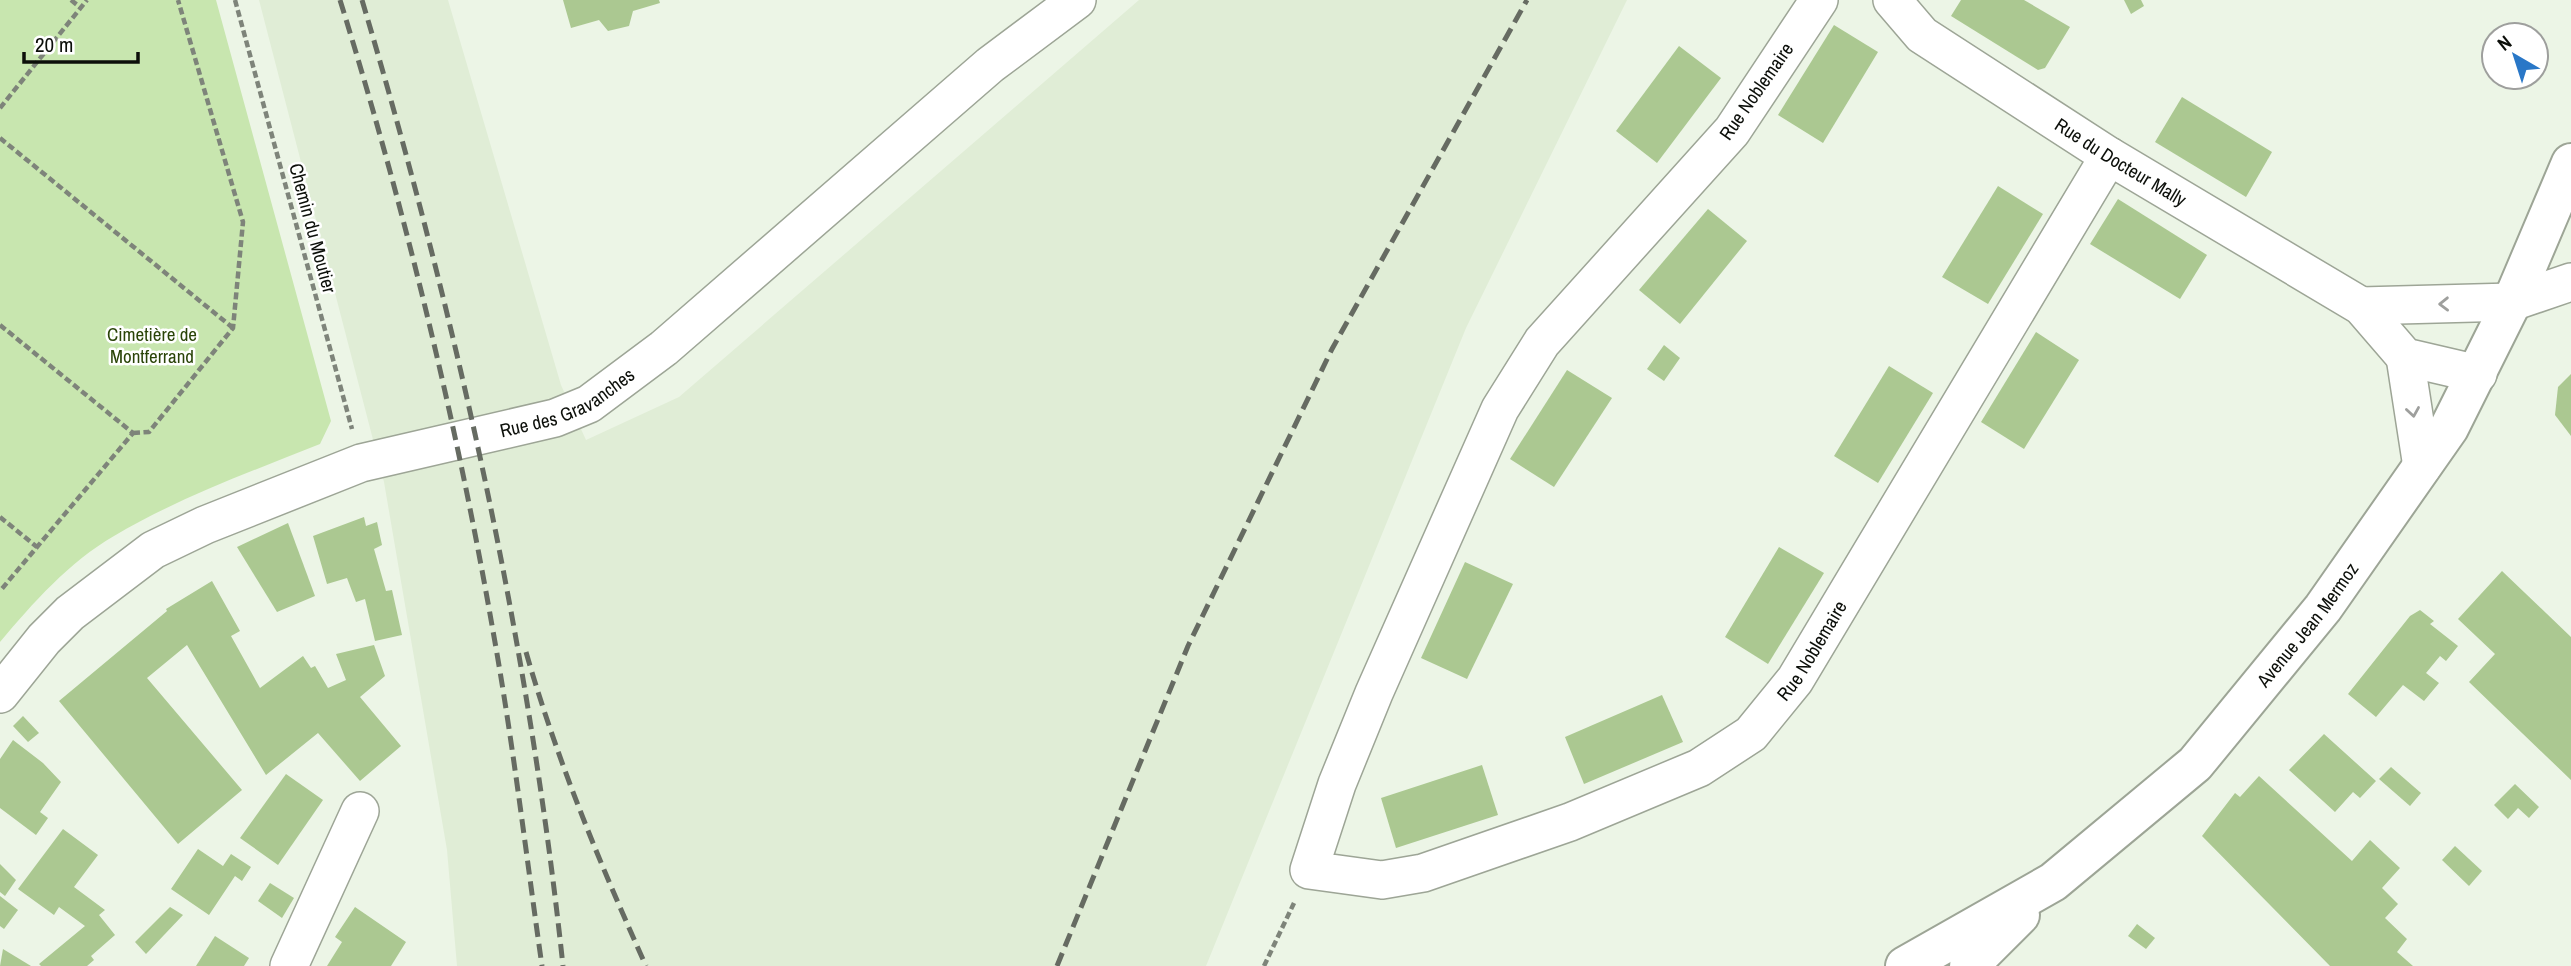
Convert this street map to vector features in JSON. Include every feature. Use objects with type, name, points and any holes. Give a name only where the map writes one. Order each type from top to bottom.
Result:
[{"type":"main road","name":"Avenue Jean Mermoz","points":[[1905,966],[2053,882],[2195,764],[2323,608],[2449,428],[2478,374],[2566,186]]},
{"type":"main road","points":[[1969,966],[2053,882]]},
{"type":"street","name":"Rue des Gravanches","points":[[0,694],[44,639],[70,613],[153,550],[205,525],[360,463],[555,418],[589,404],[664,348],[990,65],[1077,0]]},
{"type":"street","name":"Rue Noblemaire","points":[[1819,0],[1732,131],[1542,342],[1500,409],[1374,693],[1337,784],[1309,870],[1382,880],[1423,873],[1570,822],[1699,768],[1751,734],[1795,680],[2109,156]]},
{"type":"street","name":"Rue du Docteur Mally","points":[[1892,0],[1922,34],[2109,156],[2361,306],[2405,357]]},
{"type":"street","points":[[2361,306],[2512,302],[2571,282]]},
{"type":"street","points":[[2421,467],[2405,357],[2478,374]]},
{"type":"street","points":[[289,966],[360,811]]},
{"type":"path","points":[[71,0],[81,8]]},
{"type":"path","points":[[0,108],[87,0]]},
{"type":"path","points":[[0,325],[133,433],[149,432],[233,328],[243,222],[178,0]]},
{"type":"path","name":"Chemin du Moutier","points":[[235,0],[360,463]]},
{"type":"path","points":[[0,138],[233,328]]},
{"type":"path","points":[[0,591],[133,433]]},
{"type":"path","points":[[0,516],[37,547]]},
{"type":"path","points":[[1264,966],[1309,870]]},
{"type":"shaded area","points":[[259,0],[448,0],[561,385],[586,440],[679,397],[1139,0],[1627,0],[1466,328],[1206,966],[457,966],[447,850],[384,482]]},
{"type":"green space","name":"Cimetière de Montferrand","points":[[0,0],[216,0],[331,421],[320,444],[189,498],[138,522],[98,546],[52,584],[0,642]]},
{"type":"building","points":[[563,0],[659,0],[660,3],[633,11],[629,26],[608,31],[599,20],[571,28]]},
{"type":"building","points":[[1961,0],[2024,0],[2070,27],[2045,68],[2038,70],[1951,16]]},
{"type":"building","points":[[2124,0],[2141,0],[2144,6],[2131,14]]},
{"type":"building","points":[[1834,25],[1878,52],[1823,143],[1778,115]]},
{"type":"building","points":[[1679,46],[1721,78],[1657,163],[1616,131]]},
{"type":"building","points":[[2182,97],[2272,152],[2246,197],[2155,142]]},
{"type":"building","points":[[1998,186],[2043,214],[1988,304],[1942,277]]},
{"type":"building","points":[[2118,199],[2207,255],[2180,299],[2090,244]]},
{"type":"building","points":[[1708,209],[1747,241],[1680,324],[1639,290]]},
{"type":"building","points":[[2036,332],[2079,360],[2024,449],[1981,422]]},
{"type":"building","points":[[1664,345],[1680,358],[1664,381],[1647,369]]},
{"type":"building","points":[[1889,366],[1933,393],[1878,483],[1834,456]]},
{"type":"building","points":[[1567,370],[1612,398],[1554,487],[1510,459]]},
{"type":"building","points":[[2571,374],[2571,436],[2555,415],[2558,387]]},
{"type":"building","points":[[364,517],[366,526],[377,522],[382,545],[374,549],[386,591],[392,590],[402,635],[375,641],[365,599],[356,602],[347,578],[327,584],[313,536]]},
{"type":"building","points":[[288,523],[315,596],[277,612],[237,547]]},
{"type":"building","points":[[1779,547],[1824,573],[1768,664],[1725,637]]},
{"type":"building","points":[[1465,562],[1513,584],[1467,679],[1421,658]]},
{"type":"building","points":[[2502,571],[2571,637],[2571,780],[2469,682],[2495,654],[2458,619]]},
{"type":"building","points":[[212,581],[240,631],[231,636],[260,688],[303,656],[311,668],[315,666],[328,688],[346,680],[336,654],[374,645],[385,676],[360,697],[401,746],[360,781],[318,733],[266,775],[187,645],[147,678],[242,790],[178,844],[59,701],[167,611],[166,609]]},
{"type":"building","points":[[2420,610],[2434,621],[2430,624],[2458,646],[2446,661],[2440,656],[2426,673],[2439,683],[2424,701],[2403,685],[2376,717],[2348,694],[2410,616]]},
{"type":"building","points":[[1662,695],[1683,742],[1584,784],[1565,737]]},
{"type":"building","points":[[23,716],[39,733],[28,742],[13,726]]},
{"type":"building","points":[[2324,734],[2376,781],[2360,798],[2353,792],[2335,812],[2289,770]]},
{"type":"building","points":[[13,740],[43,763],[61,782],[40,812],[48,818],[36,835],[0,808],[0,759]]},
{"type":"building","points":[[1482,765],[1498,815],[1396,848],[1381,798]]},
{"type":"building","points":[[2391,767],[2421,793],[2410,806],[2379,779]]},
{"type":"building","points":[[286,774],[323,800],[278,865],[240,838]]},
{"type":"building","points":[[2259,776],[2352,861],[2370,840],[2400,868],[2382,888],[2398,904],[2385,918],[2407,939],[2397,952],[2413,966],[2330,966],[2202,836],[2235,793],[2240,797]]},
{"type":"building","points":[[2515,784],[2539,807],[2529,818],[2518,808],[2508,819],[2494,805]]},
{"type":"building","points":[[63,829],[98,855],[74,887],[105,910],[99,915],[115,935],[91,956],[94,960],[87,966],[39,964],[85,926],[59,907],[54,915],[18,889]]},
{"type":"building","points":[[2455,846],[2482,871],[2469,886],[2442,860]]},
{"type":"building","points":[[198,849],[223,866],[231,854],[251,867],[242,881],[235,876],[209,915],[171,889]]},
{"type":"building","points":[[0,864],[16,880],[5,896],[0,892]]},
{"type":"building","points":[[270,883],[294,898],[282,918],[258,901]]},
{"type":"building","points":[[0,896],[18,910],[4,929],[0,926]]},
{"type":"building","points":[[170,907],[183,915],[146,954],[135,942]]},
{"type":"building","points":[[355,907],[406,942],[391,966],[327,966],[342,942],[335,937]]},
{"type":"building","points":[[2137,924],[2155,938],[2146,949],[2128,936]]},
{"type":"building","points":[[215,936],[249,958],[244,966],[196,966]]},
{"type":"building","points":[[3,949],[31,966],[0,966]]},
{"type":"railway","points":[[340,0],[407,234],[462,472],[500,673],[542,966]]},
{"type":"railway","points":[[362,0],[428,238],[485,478],[530,721],[563,966]]},
{"type":"railway","points":[[1057,966],[1188,646],[1332,349],[1527,0]]},
{"type":"railway","points":[[526,652],[580,811],[646,966]]}]
